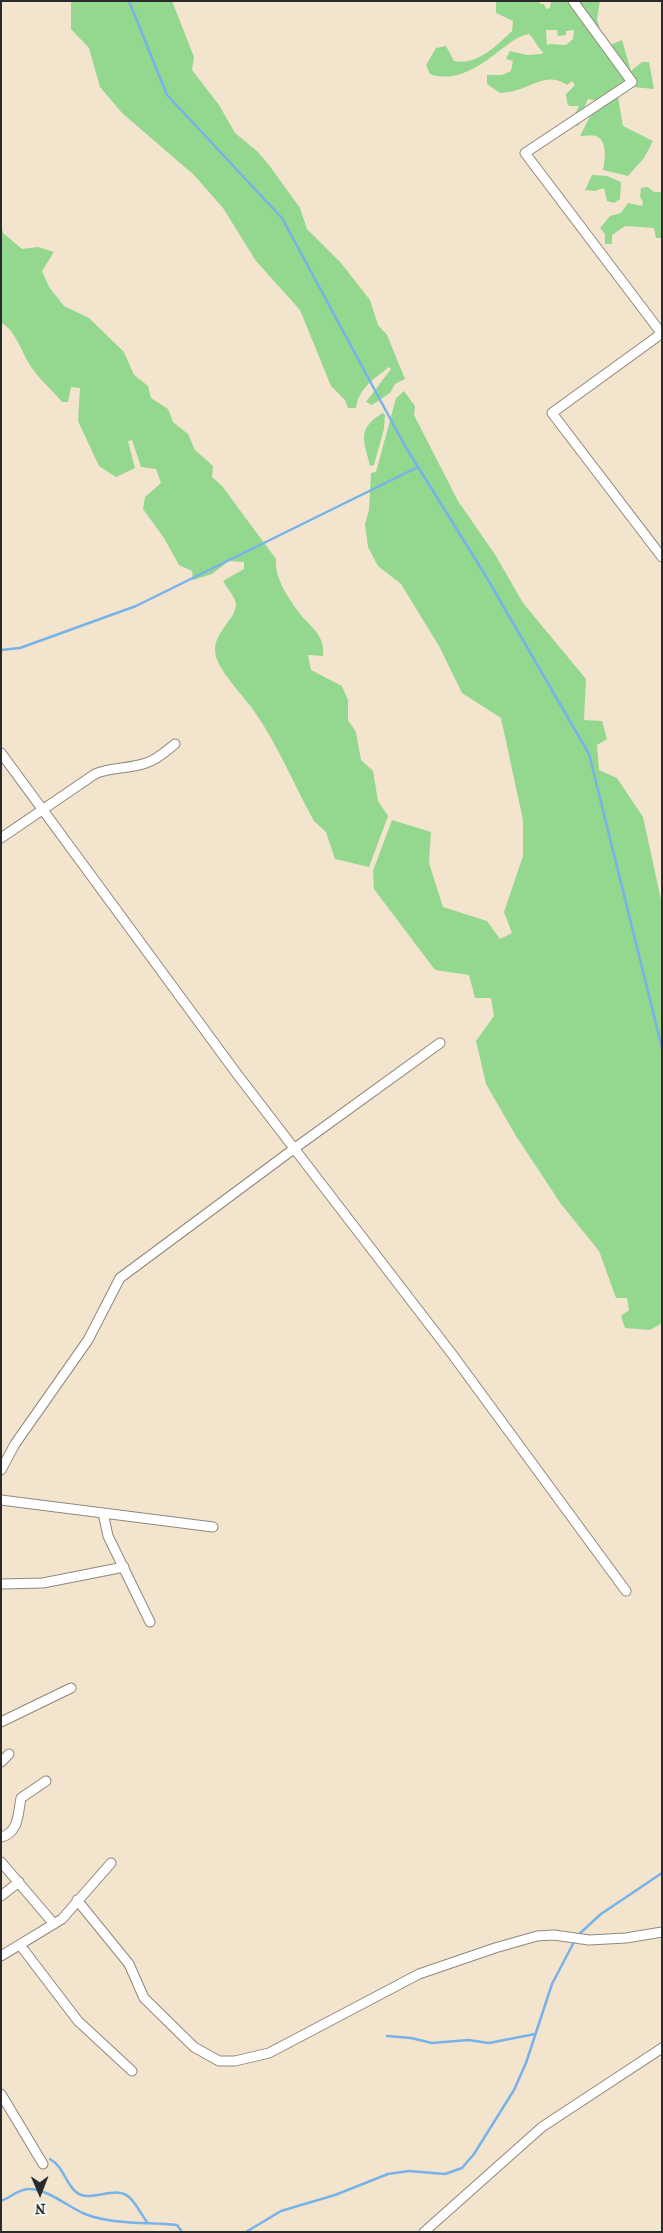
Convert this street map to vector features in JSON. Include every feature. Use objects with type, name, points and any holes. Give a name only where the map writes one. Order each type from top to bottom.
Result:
[{"type":"street","points":[[573,1],[632,82],[525,153],[662,334],[552,413],[662,557]]},
{"type":"street","points":[[1,838],[95,774],[107,770],[146,764],[176,744]]},
{"type":"street","points":[[1,753],[237,1074],[452,1354],[626,1591]]},
{"type":"street","points":[[1,1470],[16,1444],[88,1340],[120,1278],[294,1148],[440,1043]]},
{"type":"street","points":[[1,1455],[16,1444]]},
{"type":"street","points":[[1,1500],[213,1527]]},
{"type":"street","points":[[102,1513],[108,1536],[150,1622]]},
{"type":"street","points":[[1,1584],[43,1583],[124,1567]]},
{"type":"street","points":[[1,1722],[71,1688]]},
{"type":"street","points":[[1,1762],[9,1754]]},
{"type":"street","points":[[1,1836],[7,1835],[15,1828],[21,1798],[46,1781]]},
{"type":"street","points":[[1,1862],[54,1924]]},
{"type":"street","points":[[1,1956],[62,1919],[112,1863]]},
{"type":"street","points":[[1,1896],[19,1882]]},
{"type":"street","points":[[77,1900],[129,1964],[144,1998],[194,2047],[219,2061],[235,2061],[269,2053],[419,1974],[495,1948],[537,1936],[554,1935],[589,1940],[626,1938],[662,1932]]},
{"type":"street","points":[[20,1945],[78,2021],[132,2071]]},
{"type":"street","points":[[424,2232],[542,2128],[662,2048]]},
{"type":"street","points":[[1,2094],[43,2164]]},
{"type":"green space","points":[[71,1],[172,1],[194,57],[192,70],[219,105],[235,133],[258,152],[269,165],[300,208],[307,229],[341,263],[370,300],[378,325],[387,335],[405,379],[395,384],[390,393],[372,405],[366,402],[391,369],[389,367],[364,390],[357,401],[356,408],[348,408],[345,400],[331,386],[300,310],[256,261],[223,208],[194,175],[122,113],[100,87],[89,48],[71,29]]},
{"type":"green space","points":[[496,1],[539,1],[540,4],[544,4],[546,9],[550,8],[551,1],[600,1],[597,19],[601,33],[610,45],[622,40],[631,71],[642,62],[649,62],[654,89],[633,87],[618,97],[623,126],[653,141],[644,158],[628,176],[603,170],[605,151],[600,138],[596,136],[580,136],[598,101],[588,99],[583,110],[586,114],[578,126],[570,124],[579,106],[569,106],[567,102],[566,94],[575,85],[572,81],[567,85],[554,80],[542,81],[515,91],[500,93],[487,84],[487,75],[502,75],[511,71],[513,61],[506,59],[510,51],[527,55],[542,54],[543,52],[529,34],[517,38],[483,63],[466,72],[449,76],[430,74],[426,65],[436,48],[446,46],[454,61],[471,61],[486,54],[506,37],[512,31],[513,21],[496,13]],"holes":[[[546,30],[557,30],[558,36],[566,35],[566,31],[574,30],[573,39],[566,45],[549,44],[547,46]]]},
{"type":"green space","points":[[592,175],[607,176],[621,182],[620,199],[614,203],[607,201],[604,188],[595,191],[585,190]]},
{"type":"green space","points":[[648,187],[654,192],[662,192],[662,238],[656,238],[654,228],[625,226],[612,235],[612,244],[605,244],[605,234],[600,228],[610,216],[621,213],[628,203],[642,206],[641,188]]},
{"type":"green space","points":[[1,223],[3,233],[22,249],[38,247],[54,252],[42,271],[49,287],[64,306],[89,318],[124,352],[134,375],[148,386],[151,398],[168,409],[173,422],[188,434],[195,450],[213,466],[212,477],[222,486],[276,559],[277,572],[285,592],[322,642],[323,656],[308,655],[311,670],[342,686],[348,700],[348,720],[356,732],[361,760],[373,771],[378,801],[388,816],[369,867],[335,859],[326,832],[314,821],[271,737],[220,666],[215,651],[216,643],[236,606],[235,600],[223,581],[244,569],[244,562],[229,561],[212,574],[193,580],[192,571],[179,565],[164,538],[143,509],[145,497],[161,483],[156,469],[141,467],[132,440],[128,441],[135,468],[116,477],[99,466],[78,421],[80,388],[71,387],[68,402],[62,402],[35,372],[13,334],[1,323]]},
{"type":"green space","points":[[404,391],[415,406],[414,415],[458,501],[496,556],[523,603],[586,679],[584,720],[602,721],[607,739],[597,745],[599,770],[617,778],[643,817],[662,904],[662,1323],[650,1330],[625,1328],[621,1316],[629,1310],[627,1298],[616,1298],[599,1251],[561,1204],[516,1136],[486,1084],[476,1041],[494,1016],[491,998],[475,998],[469,975],[435,970],[374,889],[373,871],[392,820],[431,832],[429,863],[443,907],[487,921],[500,939],[512,933],[504,912],[523,856],[523,820],[501,718],[462,693],[439,646],[401,584],[378,566],[368,547],[365,524],[369,510],[371,473],[376,472],[396,398]]},
{"type":"green space","points":[[383,413],[385,415],[384,429],[374,465],[370,466],[364,442],[365,430],[374,419]]},
{"type":"waterway","points":[[129,1],[167,95],[282,218],[405,446],[484,573],[589,754],[662,1048]]},
{"type":"waterway","points":[[1,650],[20,648],[136,606],[418,467]]},
{"type":"waterway","points":[[578,1935],[601,1914],[662,1873]]},
{"type":"waterway","points":[[246,2232],[281,2211],[335,2195],[388,2174],[409,2171],[445,2174],[462,2168],[474,2154],[514,2090],[526,2063],[552,1984],[575,1940]]},
{"type":"waterway","points":[[387,2036],[411,2038],[432,2043],[468,2040],[489,2043],[535,2034]]},
{"type":"waterway","points":[[50,2159],[55,2162],[76,2192],[88,2196],[117,2192],[123,2194],[134,2202],[147,2222]]},
{"type":"waterway","points":[[1,2201],[22,2190],[36,2190],[51,2195],[78,2211],[96,2218],[119,2222],[177,2225],[182,2232]]}]
